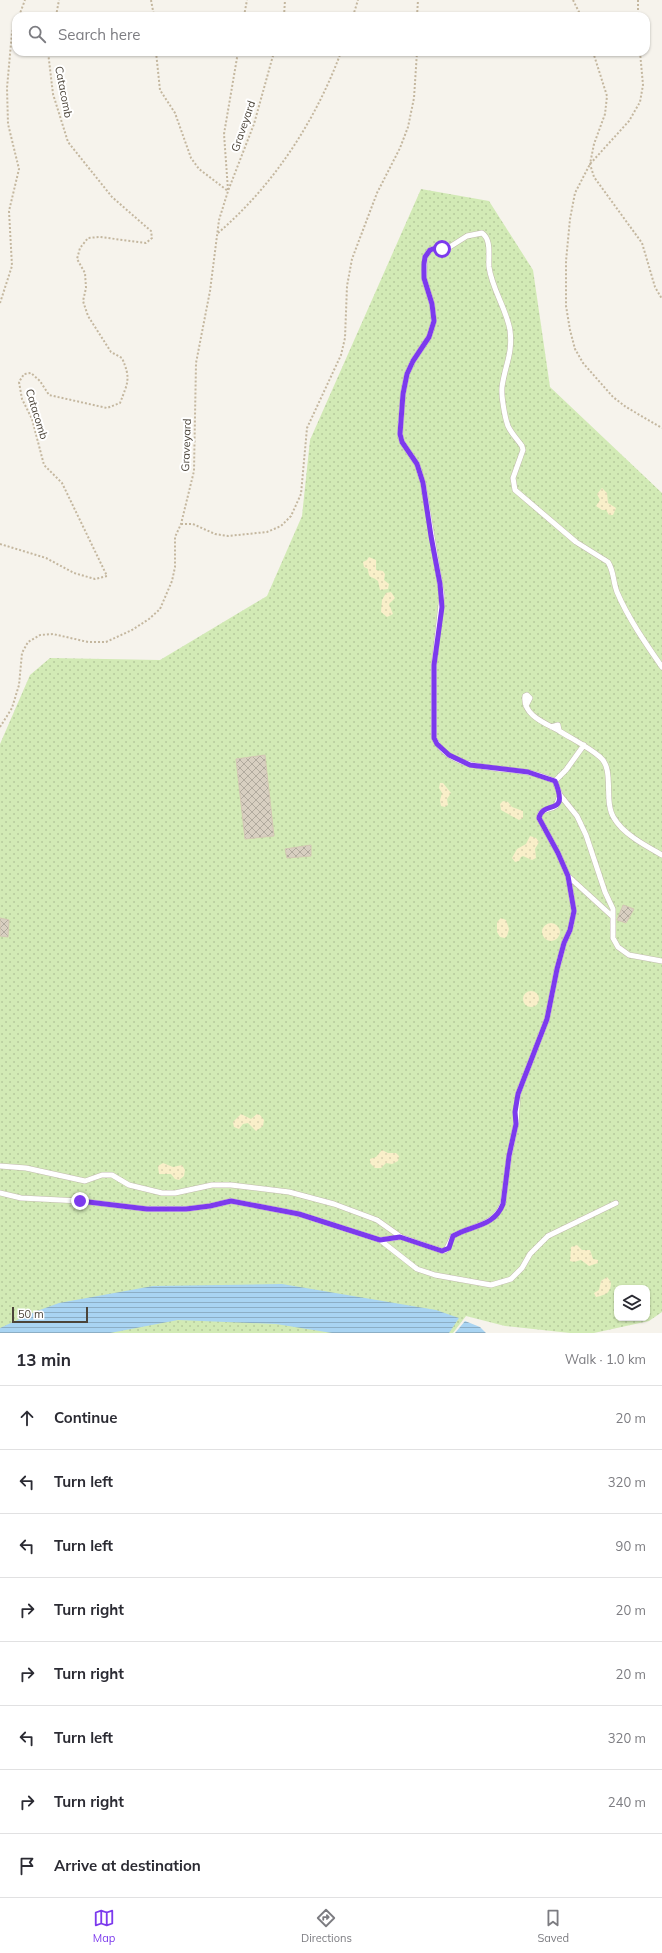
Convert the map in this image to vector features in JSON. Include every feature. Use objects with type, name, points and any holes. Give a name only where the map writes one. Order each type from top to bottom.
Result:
[{"type":"lane","points":[[555,781],[528,772],[470,765],[449,755],[437,744],[434,738],[434,665],[442,607],[440,584],[423,483],[417,464],[402,442],[400,434],[403,394],[407,374],[413,361],[429,337],[434,321],[432,304],[423,272],[425,257],[430,250],[436,248],[448,248],[473,234],[482,232],[485,234],[488,241],[489,267],[493,282],[505,311],[511,343],[511,354],[502,388],[508,426],[522,446],[523,450],[513,478],[515,490],[563,533],[608,562],[612,567],[617,591],[629,615],[662,667]]},
{"type":"lane","points":[[526,706],[540,721],[551,727],[558,725],[559,730],[599,756],[606,764],[611,813],[617,823],[662,856]]},
{"type":"lane","points":[[555,781],[566,770],[584,745]]},
{"type":"lane","points":[[555,781],[560,794],[577,816],[586,835],[605,892],[613,909],[613,938],[618,947],[629,955],[662,961]]},
{"type":"lane","points":[[0,1166],[26,1168],[85,1181],[102,1175],[112,1176],[129,1185],[162,1193],[174,1193],[212,1185],[231,1185],[289,1192],[334,1204],[377,1220],[400,1237],[442,1251],[446,1250],[453,1236],[491,1221],[500,1210],[505,1192],[509,1156],[516,1124],[515,1112],[518,1094],[547,1019],[557,969],[574,911],[568,876],[558,853],[539,818],[540,814],[545,809],[556,806],[560,794]]},
{"type":"lane","points":[[568,876],[613,917]]},
{"type":"lane","points":[[0,1193],[44,1200],[80,1201],[147,1209],[186,1209],[210,1206],[231,1201],[299,1214],[380,1240],[417,1269],[435,1275],[491,1285],[511,1279],[522,1268],[530,1254],[548,1236],[616,1203]]},
{"type":"lane","points":[[380,1240],[400,1237]]},
{"type":"path","points":[[20,12],[25,0]]},
{"type":"path","points":[[57,12],[59,0]]},
{"type":"path","points":[[151,0],[153,12]]},
{"type":"path","points":[[245,12],[247,0]]},
{"type":"path","points":[[284,12],[285,0]]},
{"type":"path","points":[[354,12],[358,0]]},
{"type":"path","points":[[417,12],[418,0]]},
{"type":"path","points":[[574,0],[579,12]]},
{"type":"path","points":[[638,0],[638,12]]},
{"type":"path","points":[[0,303],[12,266],[9,211],[19,169],[8,124],[7,88],[12,32]]},
{"type":"path","name":"Catacomb","points":[[0,544],[46,558],[74,573],[94,579],[107,576],[62,483],[44,465],[32,419],[22,399],[20,382],[24,374],[31,373],[40,381],[49,395],[107,408],[120,403],[129,374],[122,358],[111,352],[88,316],[83,301],[86,288],[85,273],[78,259],[80,248],[88,238],[100,237],[146,243],[152,238],[151,231],[112,197],[68,142],[54,94],[49,56]]},
{"type":"path","points":[[156,56],[160,90],[175,113],[192,158],[200,169],[228,191]]},
{"type":"path","points":[[228,191],[224,134],[237,56]]},
{"type":"path","name":"Graveyard","points":[[0,727],[12,708],[19,685],[22,653],[28,642],[40,635],[53,634],[88,642],[106,642],[132,630],[149,619],[160,609],[172,581],[175,567],[175,537],[181,524],[194,471],[196,363],[210,292],[219,220],[228,191],[254,124],[273,56]]},
{"type":"path","points":[[217,233],[238,216],[264,188],[307,124],[331,80],[340,56]]},
{"type":"path","points":[[181,524],[194,524],[215,534],[228,536],[266,532],[281,526],[291,516],[301,494],[307,428],[341,355],[345,338],[347,286],[352,259],[377,193],[400,148],[408,127],[414,98],[417,56]]},
{"type":"path","points":[[594,56],[607,96],[605,114],[594,144],[590,164],[594,177],[642,243],[655,287],[662,299]]},
{"type":"path","points":[[640,56],[643,85],[640,102],[629,121],[590,164],[575,193],[570,219],[566,268],[566,306],[575,349],[583,363],[613,397],[626,407],[662,428]]},
{"type":"green space","points":[[421,189],[489,201],[533,270],[550,387],[662,493],[662,1312],[650,1320],[650,1285],[614,1285],[614,1321],[649,1321],[594,1333],[570,1333],[505,1326],[466,1316],[453,1333],[0,1333],[0,744],[30,675],[50,658],[160,660],[267,596],[302,516],[310,440]]},
{"type":"sand","points":[[602,488],[607,493],[608,503],[616,508],[613,515],[609,515],[606,510],[602,510],[596,506],[600,500],[597,494]]},
{"type":"sand","points":[[369,557],[376,560],[376,570],[383,571],[385,574],[384,580],[389,584],[388,589],[380,590],[378,581],[370,576],[368,569],[364,567],[363,562]]},
{"type":"sand","points":[[391,592],[395,598],[389,604],[393,614],[387,617],[381,612],[382,600],[386,593]]},
{"type":"sand","points":[[440,783],[443,783],[451,793],[447,799],[448,805],[445,807],[441,806],[440,800],[442,793],[439,788]]},
{"type":"sand","points":[[503,801],[508,802],[512,807],[523,811],[523,818],[519,820],[501,810],[500,804]]},
{"type":"sand","points":[[530,836],[536,838],[539,842],[535,849],[536,858],[532,860],[523,856],[519,861],[515,862],[512,858],[517,849],[526,844]]},
{"type":"sand","points":[[501,918],[506,920],[509,929],[505,938],[500,937],[497,932],[497,922]]},
{"type":"sand","points":[[551,923],[557,926],[560,932],[557,938],[551,941],[545,938],[542,932],[545,926]]},
{"type":"sand","points":[[528,991],[534,991],[539,996],[537,1005],[534,1007],[528,1007],[523,1002],[523,996]]},
{"type":"sand","points":[[241,1114],[251,1119],[257,1114],[260,1115],[264,1120],[263,1126],[256,1131],[248,1123],[243,1124],[239,1129],[234,1127],[233,1122]]},
{"type":"sand","points":[[382,1150],[388,1153],[396,1153],[399,1156],[398,1161],[392,1164],[386,1163],[381,1168],[375,1168],[370,1163],[370,1159],[376,1157]]},
{"type":"sand","points":[[163,1163],[173,1167],[182,1165],[185,1170],[184,1176],[179,1180],[175,1179],[171,1174],[159,1174],[158,1166]]},
{"type":"sand","points":[[577,1245],[582,1250],[590,1250],[593,1259],[598,1260],[598,1263],[589,1266],[581,1260],[574,1262],[570,1261],[571,1247]]},
{"type":"sand","points":[[607,1277],[611,1282],[609,1291],[596,1297],[594,1293],[599,1290],[601,1281]]},
{"type":"water","points":[[282,1284],[436,1310],[459,1318],[449,1333],[332,1333],[276,1324],[178,1320],[110,1333],[0,1333],[0,1328],[37,1311],[59,1303],[153,1286]]},
{"type":"water","points":[[465,1321],[480,1327],[486,1333],[455,1333]]},
{"type":"building","points":[[265,755],[274,836],[245,839],[236,759]]},
{"type":"building","points":[[311,845],[311,856],[287,858],[285,849]]},
{"type":"building","points":[[623,905],[634,909],[626,923],[617,920]]},
{"type":"building","points":[[0,918],[9,920],[8,937],[0,936]]},
{"type":"route","points":[[80,1201],[147,1209],[186,1209],[210,1206],[231,1201],[299,1214],[380,1240],[400,1237],[442,1251],[449,1248],[453,1236],[491,1221],[497,1215],[503,1204],[508,1176],[509,1156],[516,1124],[515,1112],[518,1094],[547,1019],[557,969],[562,956],[564,943],[570,930],[574,911],[568,876],[558,853],[543,828],[539,818],[540,814],[545,809],[553,808],[558,803],[560,794],[555,781],[528,772],[470,765],[449,755],[437,744],[434,738],[434,665],[442,607],[442,596],[420,471],[408,449],[402,442],[400,434],[404,384],[407,374],[413,361],[429,337],[434,321],[434,312],[424,278],[425,257],[430,250],[436,248],[442,249]]}]
